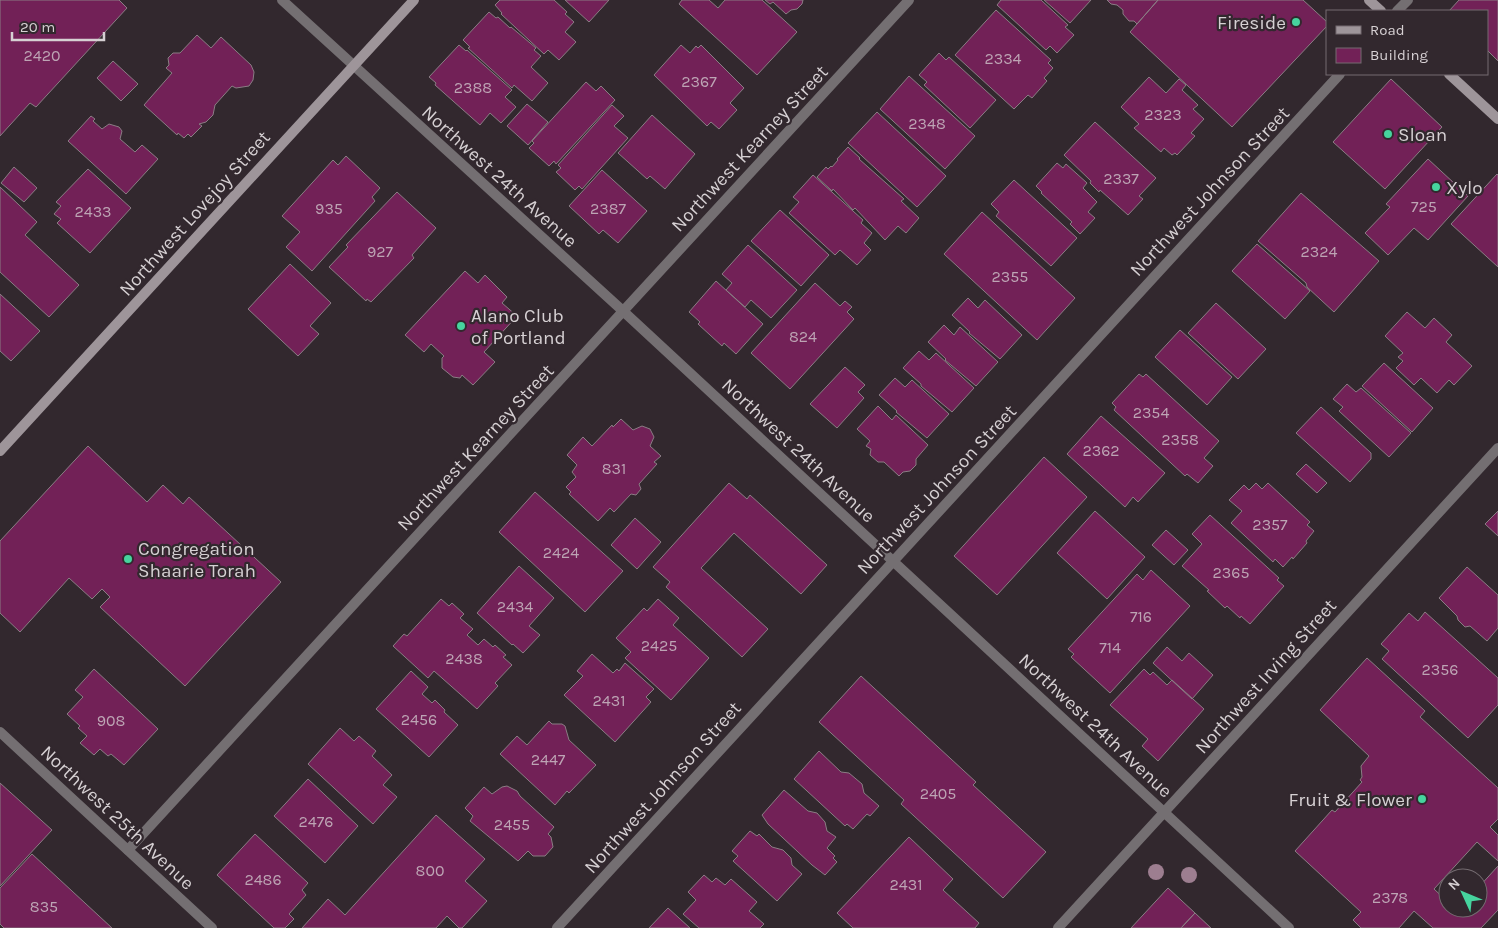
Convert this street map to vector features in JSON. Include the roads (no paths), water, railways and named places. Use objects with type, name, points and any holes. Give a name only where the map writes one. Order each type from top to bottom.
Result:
[{"type":"main road","name":"Northwest Lovejoy Street","points":[[0,450],[414,0]]},
{"type":"main road","points":[[1369,0],[1380,10]]},
{"type":"main road","points":[[1450,75],[1498,118]]},
{"type":"street","name":"Northwest 24th Avenue","points":[[282,0],[623,311],[1289,928]]},
{"type":"street","name":"Northwest Kearney Street","points":[[128,850],[909,0]]},
{"type":"street","points":[[1399,10],[1408,0]]},
{"type":"street","name":"Northwest Johnson Street","points":[[557,928],[1339,75]]},
{"type":"street","name":"Northwest Irving Street","points":[[1058,928],[1498,448]]},
{"type":"street","name":"Northwest 25th Avenue","points":[[0,732],[212,928]]},
{"type":"place","name":"Fireside","points":[[1296,22]]},
{"type":"place","name":"Sloan","points":[[1388,134]]},
{"type":"place","name":"Xylo","points":[[1436,187]]},
{"type":"place","name":"Alano Club of Portland","points":[[461,326]]},
{"type":"place","name":"Congregation Shaarie Torah","points":[[128,559]]},
{"type":"place","name":"Fruit & Flower","points":[[1422,799]]}]
